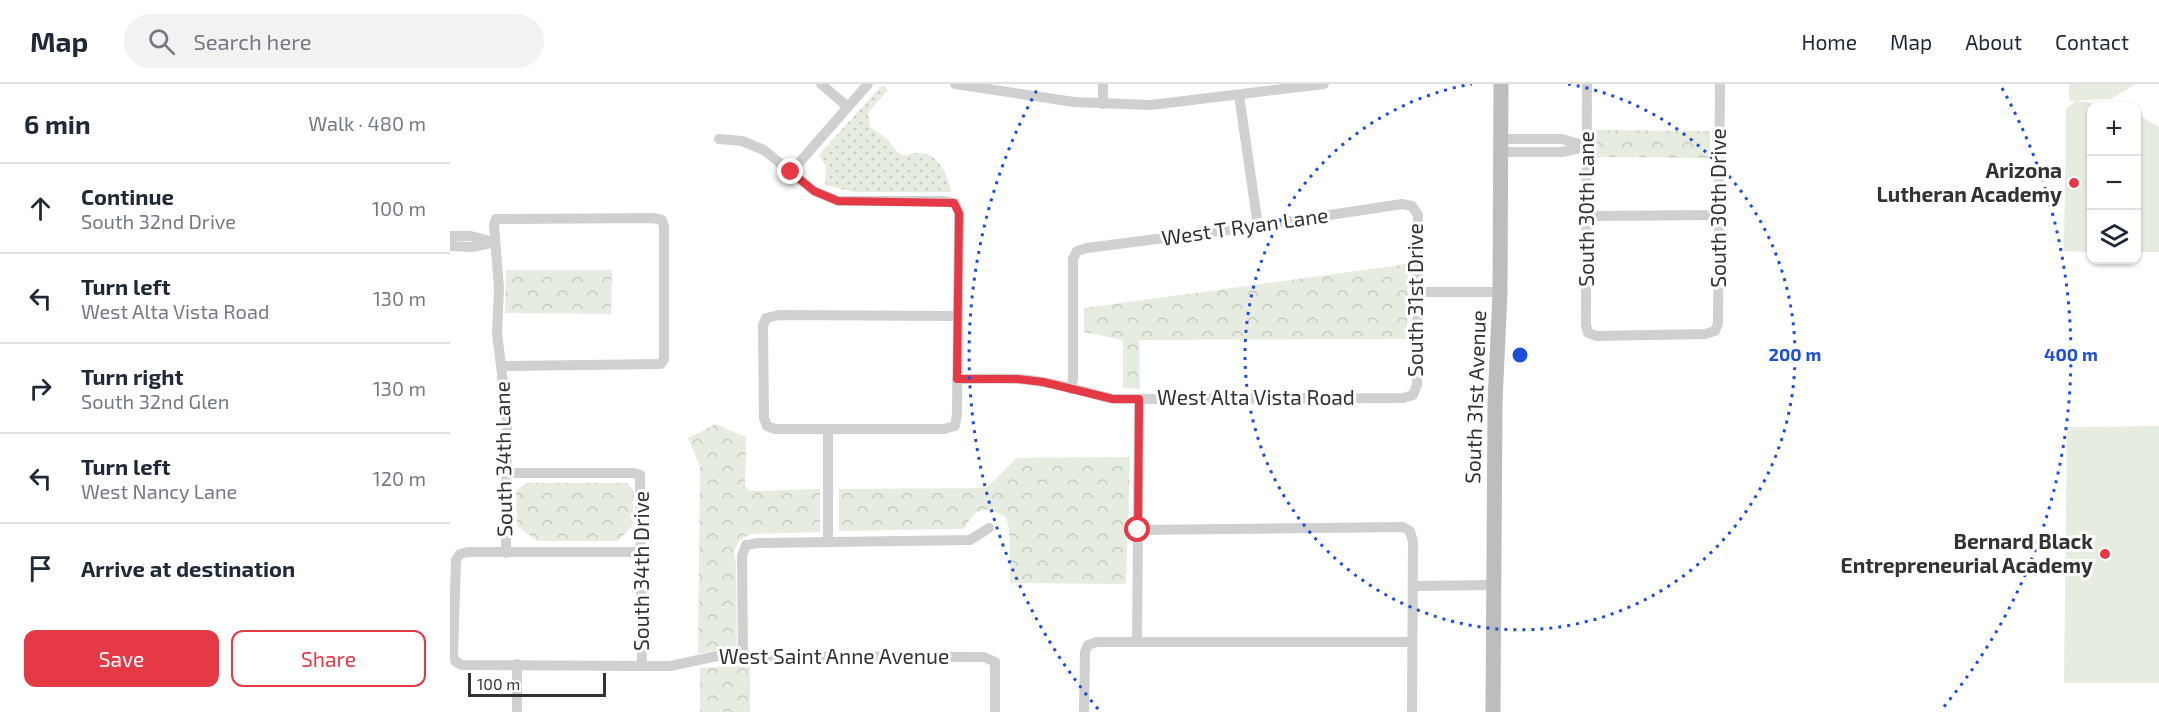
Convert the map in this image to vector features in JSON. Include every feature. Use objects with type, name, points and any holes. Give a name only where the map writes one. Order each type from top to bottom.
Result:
[{"type":"street","points":[[821,84],[848,107]]},
{"type":"street","points":[[791,172],[868,84]]},
{"type":"street","points":[[955,84],[1074,102],[1151,105],[1324,84]]},
{"type":"street","points":[[1103,104],[1104,84]]},
{"type":"street","name":"South 31st Avenue","points":[[1493,712],[1495,402],[1500,292],[1502,84]]},
{"type":"street","name":"South 30th Lane","points":[[1587,84],[1586,325],[1588,333]]},
{"type":"street","name":"South 30th Drive","points":[[1588,333],[1597,336],[1706,334],[1715,331],[1718,323],[1720,84]]},
{"type":"street","points":[[1239,95],[1258,226]]},
{"type":"street","points":[[719,139],[742,141],[764,150],[814,191],[838,201],[954,203],[959,213],[955,426],[944,429],[775,429],[766,426],[763,326],[766,318],[778,315],[957,316]]},
{"type":"street","points":[[1546,139],[1546,152]]},
{"type":"street","points":[[1501,146],[1546,139],[1562,139],[1587,146]]},
{"type":"street","points":[[1501,146],[1546,152],[1562,152],[1587,146]]},
{"type":"street","name":"West T Ryan Lane","points":[[1071,389],[1074,259],[1077,251],[1402,204],[1412,206]]},
{"type":"street","name":"South 31st Drive","points":[[1412,206],[1418,215],[1417,385],[1413,395]]},
{"type":"street","points":[[1587,216],[1719,215]]},
{"type":"street","name":"South 34th Lane","points":[[501,366],[662,364],[664,359],[664,226],[662,220],[653,218],[496,219],[494,242],[499,289],[497,333],[507,416],[506,553]]},
{"type":"street","points":[[450,236],[471,236],[494,242]]},
{"type":"street","points":[[450,246],[472,247],[494,242]]},
{"type":"street","points":[[1417,292],[1500,292]]},
{"type":"street","name":"West Alta Vista Road","points":[[957,379],[1018,379],[1113,399],[1403,398],[1413,395]]},
{"type":"street","points":[[1137,642],[1139,399]]},
{"type":"street","points":[[828,429],[828,542]]},
{"type":"street","name":"South 34th Drive","points":[[507,473],[634,473],[640,475],[642,666]]},
{"type":"street","points":[[1138,530],[1403,527],[1410,531],[1413,542],[1412,712]]},
{"type":"street","points":[[743,656],[742,556],[746,545],[970,540],[989,528]]},
{"type":"street","points":[[451,610],[456,560],[460,554],[640,552]]},
{"type":"street","points":[[1413,586],[1494,585]]},
{"type":"street","name":"West Saint Anne Avenue","points":[[451,610],[453,656],[456,662],[462,665],[670,666],[706,658],[743,656],[984,657],[995,662],[995,712]]},
{"type":"street","points":[[1084,712],[1085,651],[1088,645],[1097,642],[1412,642]]},
{"type":"street","points":[[517,664],[517,712]]},
{"type":"green space","points":[[2069,84],[2136,84],[2111,99],[2069,101]]},
{"type":"green space","points":[[882,85],[888,90],[868,113],[870,127],[886,138],[900,154],[921,153],[938,162],[948,179],[951,192],[854,192],[825,185],[826,167],[819,155]]},
{"type":"green space","points":[[2076,101],[2087,102],[2087,252],[2064,251],[2066,109]]},
{"type":"green space","points":[[2141,116],[2159,127],[2159,252],[2141,252]]},
{"type":"green space","points":[[1596,130],[1710,131],[1710,158],[1595,157]]},
{"type":"green space","points":[[1408,264],[1407,339],[1139,340],[1140,389],[1123,388],[1123,340],[1084,332],[1084,308]]},
{"type":"green space","points":[[506,270],[612,270],[611,314],[505,313]]},
{"type":"green space","points":[[716,424],[746,437],[745,486],[750,491],[820,489],[820,532],[750,534],[739,541],[734,552],[737,646],[698,654],[700,466],[688,438]]},
{"type":"green space","name":"Bernard Black Entrepreneurial Academy","points":[[2159,426],[2159,683],[2064,683],[2067,427]]},
{"type":"green space","points":[[1130,457],[1126,584],[1010,583],[1009,528],[1006,517],[992,511],[977,512],[964,529],[839,531],[839,489],[986,488],[1017,458]]},
{"type":"green space","points":[[526,483],[627,483],[634,491],[632,526],[618,541],[537,541],[517,526],[516,491]]},
{"type":"green space","points":[[750,665],[750,712],[700,712],[700,668]]},
{"type":"place","name":"Arizona Lutheran Academy","points":[[2074,183]]},
{"type":"place","name":"Bernard Black Entrepreneurial Academy","points":[[2105,554]]},
{"type":"route","points":[[791,172],[814,191],[838,201],[943,201],[954,203],[959,213],[957,379],[1018,379],[1043,382],[1113,399],[1139,399],[1138,530]]}]
